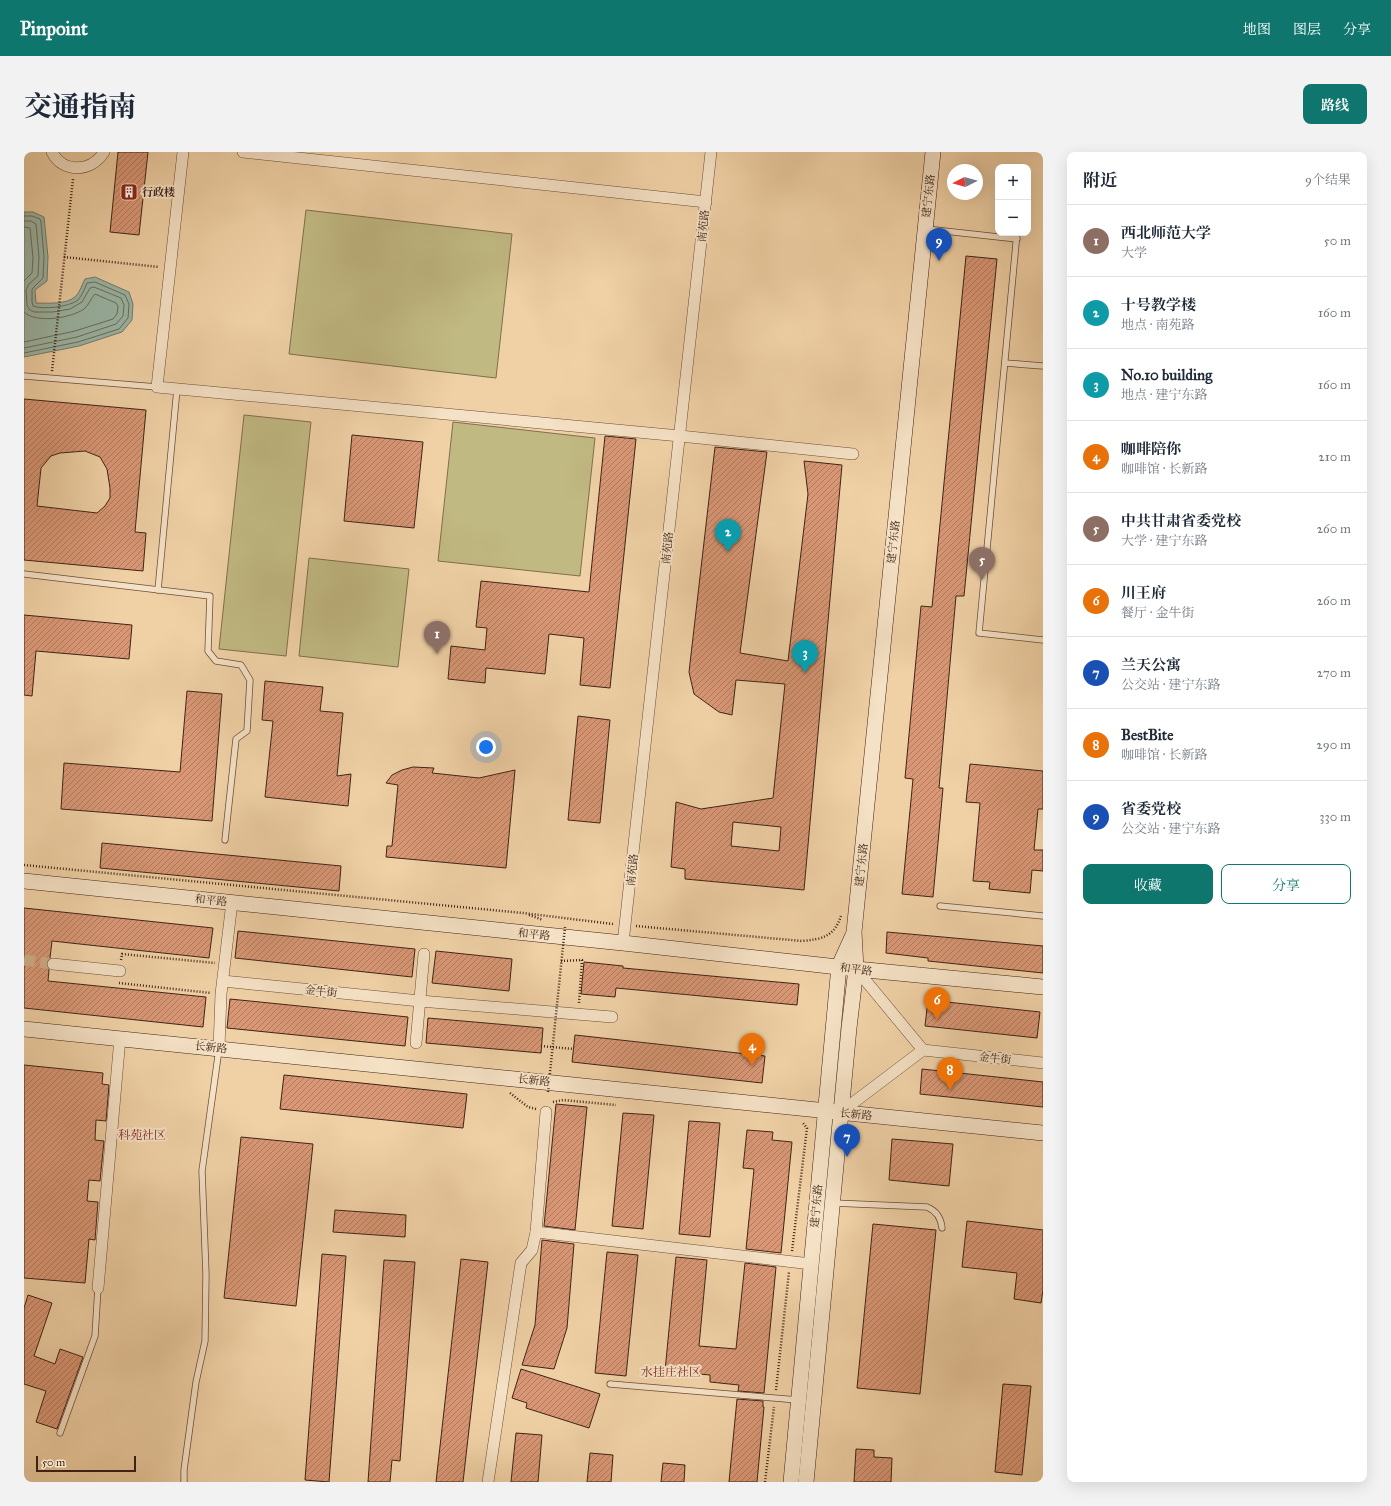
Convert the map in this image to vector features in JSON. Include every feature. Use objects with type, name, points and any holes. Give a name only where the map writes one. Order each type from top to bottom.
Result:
[{"type":"street","points":[[52,152],[55,158],[63,165],[74,168],[86,167],[96,162],[104,152]]},
{"type":"street","points":[[183,152],[157,387],[680,436],[853,454]]},
{"type":"street","points":[[243,152],[706,202]]},
{"type":"street","name":"南苑路","points":[[623,943],[712,152]]},
{"type":"street","name":"建宁东路","points":[[806,1482],[856,969],[854,932],[933,152]]},
{"type":"street","name":"和平路","points":[[24,881],[623,943],[856,969],[1043,987]]},
{"type":"street","points":[[219,1048],[221,994],[232,902]]},
{"type":"street","name":"建宁东路","points":[[790,1482],[839,966],[854,932]]},
{"type":"street","points":[[416,1043],[424,954]]},
{"type":"street","points":[[53,964],[120,971]]},
{"type":"street","points":[[841,1112],[923,1050],[856,969]]},
{"type":"street","name":"金牛街","points":[[223,981],[420,1001],[612,1017]]},
{"type":"street","name":"长新路","points":[[24,1029],[1043,1133]]},
{"type":"street","points":[[98,1288],[120,1038]]},
{"type":"street","name":"金牛街","points":[[923,1050],[1043,1063]]},
{"type":"street","points":[[488,1482],[521,1262],[532,1250],[536,1232],[546,1112]]},
{"type":"street","points":[[536,1232],[811,1264]]},
{"type":"lane","points":[[925,229],[995,234]]},
{"type":"lane","points":[[1017,236],[979,634],[1043,640]]},
{"type":"lane","points":[[1005,363],[1043,366]]},
{"type":"lane","points":[[24,376],[157,387]]},
{"type":"lane","points":[[158,590],[177,389]]},
{"type":"lane","points":[[24,574],[210,596],[208,651],[216,662],[241,665],[250,680],[247,731],[236,739],[225,840]]},
{"type":"lane","points":[[940,906],[1043,916]]},
{"type":"lane","points":[[184,1482],[184,1470],[196,1382],[205,1341],[206,1274],[202,1171],[219,1048]]},
{"type":"lane","points":[[833,1203],[927,1207],[936,1212],[942,1228]]},
{"type":"lane","points":[[60,1433],[94,1336],[98,1288]]},
{"type":"lane","points":[[610,1384],[798,1400]]},
{"type":"path","points":[[51,378],[74,168]]},
{"type":"path","points":[[64,257],[169,268]]},
{"type":"path","points":[[24,865],[507,911],[625,925],[802,941],[820,939],[832,933],[840,918],[841,910]]},
{"type":"path","points":[[548,1092],[565,927]]},
{"type":"path","points":[[221,994],[119,984],[120,971],[122,954],[224,964]]},
{"type":"path","points":[[561,961],[582,960],[578,1014]]},
{"type":"path","points":[[542,1046],[574,1049]]},
{"type":"path","points":[[546,1112],[553,1102],[563,1100],[618,1105]]},
{"type":"path","points":[[765,1482],[807,1128],[801,1120]]},
{"type":"shaded area","points":[[306,210],[512,234],[496,378],[289,354]]},
{"type":"shaded area","points":[[244,415],[311,422],[286,656],[219,649]]},
{"type":"shaded area","points":[[453,422],[595,438],[580,576],[438,561]]},
{"type":"shaded area","points":[[309,558],[409,569],[398,667],[299,656]]},
{"type":"water","points":[[24,212],[33,212],[44,217],[48,257],[47,281],[35,290],[36,303],[57,303],[68,301],[76,296],[85,279],[95,277],[129,292],[133,304],[132,320],[122,332],[79,346],[24,357]]},
{"type":"building","name":"行政楼","points":[[118,152],[148,152],[139,235],[110,232]]},
{"type":"building","points":[[966,256],[997,259],[964,596],[956,596],[939,788],[943,788],[933,897],[902,894],[913,779],[905,778],[921,606],[932,607]]},
{"type":"building","points":[[24,399],[146,410],[135,532],[146,533],[143,571],[24,560]],"holes":[[[85,451],[100,457],[107,469],[110,498],[105,506],[97,513],[37,506],[41,468],[51,456],[60,453]]]},
{"type":"building","points":[[352,435],[423,442],[414,528],[344,521]]},
{"type":"building","points":[[605,436],[636,439],[610,688],[580,685],[584,638],[549,634],[545,674],[486,668],[485,683],[448,679],[451,646],[485,650],[487,628],[476,627],[481,581],[589,592]]},
{"type":"building","points":[[715,447],[767,452],[740,653],[788,661],[808,494],[804,461],[842,465],[804,890],[685,879],[685,869],[671,867],[676,802],[701,809],[773,798],[785,684],[736,680],[732,715],[719,712],[694,694],[689,672]],"holes":[[[733,822],[781,827],[779,851],[731,846]]]},
{"type":"building","points":[[24,615],[132,625],[129,659],[36,651],[32,696],[24,695]]},
{"type":"building","points":[[265,681],[323,687],[320,711],[343,713],[337,776],[351,774],[348,806],[265,797],[273,721],[262,720]]},
{"type":"building","points":[[187,691],[222,694],[212,821],[61,809],[64,763],[180,772]]},
{"type":"building","points":[[578,716],[610,720],[600,823],[568,820]]},
{"type":"building","points":[[970,764],[1043,771],[1043,809],[1038,809],[1034,850],[1043,850],[1043,871],[1032,870],[1030,893],[989,889],[990,882],[973,881],[980,803],[966,802]]},
{"type":"building","points":[[413,767],[434,768],[432,773],[479,778],[515,770],[506,868],[386,857],[387,846],[392,846],[398,785],[386,783],[392,775]]},
{"type":"building","points":[[102,843],[341,866],[339,891],[100,868]]},
{"type":"building","points":[[24,908],[213,928],[209,958],[52,941],[50,958],[47,960],[46,964],[49,970],[48,981],[206,997],[203,1027],[24,1008]]},
{"type":"building","points":[[238,931],[415,949],[412,977],[235,958]]},
{"type":"building","points":[[887,932],[1043,946],[1043,973],[928,961],[928,958],[886,953]]},
{"type":"building","points":[[436,951],[512,959],[509,991],[432,983]]},
{"type":"building","points":[[584,962],[623,966],[623,968],[799,984],[797,1005],[616,988],[615,997],[581,994]]},
{"type":"building","points":[[230,999],[408,1017],[405,1046],[227,1028]]},
{"type":"building","points":[[928,1000],[1040,1012],[1037,1038],[925,1026]]},
{"type":"building","points":[[428,1018],[543,1028],[541,1053],[426,1043]]},
{"type":"building","points":[[575,1035],[765,1056],[762,1083],[572,1062]]},
{"type":"building","points":[[24,1065],[103,1073],[102,1084],[109,1085],[106,1121],[96,1120],[95,1140],[104,1141],[100,1181],[89,1180],[87,1201],[98,1202],[95,1240],[89,1239],[85,1283],[24,1278]]},
{"type":"building","points":[[922,1069],[1043,1082],[1043,1107],[920,1094]]},
{"type":"building","points":[[284,1075],[467,1094],[463,1128],[280,1109]]},
{"type":"building","points":[[556,1104],[587,1107],[575,1230],[544,1226]]},
{"type":"building","points":[[623,1113],[654,1115],[643,1229],[612,1226]]},
{"type":"building","points":[[689,1121],[720,1123],[710,1237],[679,1234]]},
{"type":"building","points":[[747,1130],[773,1132],[772,1140],[792,1142],[781,1253],[746,1249],[754,1169],[743,1168]]},
{"type":"building","points":[[241,1137],[313,1144],[296,1306],[224,1298]]},
{"type":"building","points":[[892,1139],[953,1144],[949,1186],[889,1180]]},
{"type":"building","points":[[335,1210],[406,1215],[405,1237],[333,1232]]},
{"type":"building","points":[[967,1221],[1043,1230],[1043,1290],[1041,1303],[1014,1299],[1017,1273],[962,1267]]},
{"type":"building","points":[[873,1224],[936,1230],[920,1394],[857,1388]]},
{"type":"building","points":[[542,1240],[574,1244],[567,1328],[554,1369],[522,1365],[535,1325]]},
{"type":"building","points":[[607,1252],[638,1255],[626,1376],[595,1373]]},
{"type":"building","points":[[322,1254],[346,1256],[329,1482],[305,1480]]},
{"type":"building","points":[[676,1257],[707,1260],[699,1346],[736,1349],[745,1263],[776,1267],[764,1393],[738,1391],[739,1385],[710,1382],[710,1375],[665,1371]]},
{"type":"building","points":[[461,1259],[488,1262],[463,1482],[436,1482]]},
{"type":"building","points":[[384,1260],[415,1262],[400,1461],[392,1460],[390,1482],[368,1482]]},
{"type":"building","points":[[28,1295],[52,1303],[34,1356],[55,1364],[60,1349],[83,1357],[57,1429],[36,1422],[46,1391],[24,1384],[24,1308]]},
{"type":"building","points":[[521,1369],[600,1394],[589,1428],[526,1408],[527,1403],[512,1398]]},
{"type":"building","points":[[1003,1384],[1031,1386],[1022,1475],[995,1472]]},
{"type":"building","points":[[737,1399],[763,1401],[764,1407],[757,1482],[729,1482]]},
{"type":"building","points":[[516,1433],[542,1435],[538,1482],[511,1482]]},
{"type":"building","points":[[856,1449],[874,1450],[874,1457],[892,1458],[891,1482],[854,1482]]},
{"type":"building","points":[[590,1453],[613,1455],[611,1482],[587,1482]]},
{"type":"building","points":[[663,1463],[685,1465],[684,1482],[661,1482]]},
{"type":"tunnel","points":[[24,960],[53,964]]},
{"type":"place","name":"行政楼","points":[[129,192]]},
{"type":"place","name":"省委党校","points":[[939,261]]},
{"type":"place","name":"十号教学楼","points":[[728,552]]},
{"type":"place","name":"中共甘肃省委党校","points":[[982,580]]},
{"type":"place","name":"西北师范大学","points":[[437,654]]},
{"type":"place","name":"No.10 building","points":[[805,673]]},
{"type":"place","name":"川王府","points":[[937,1020]]},
{"type":"place","name":"咖啡陪你","points":[[752,1066]]},
{"type":"place","name":"BestBite","points":[[950,1090]]},
{"type":"place","name":"兰天公寓","points":[[847,1157]]},
{"type":"district","name":"科苑社区","points":[[142,1135]]},
{"type":"district","name":"水挂庄社区","points":[[671,1372]]}]
